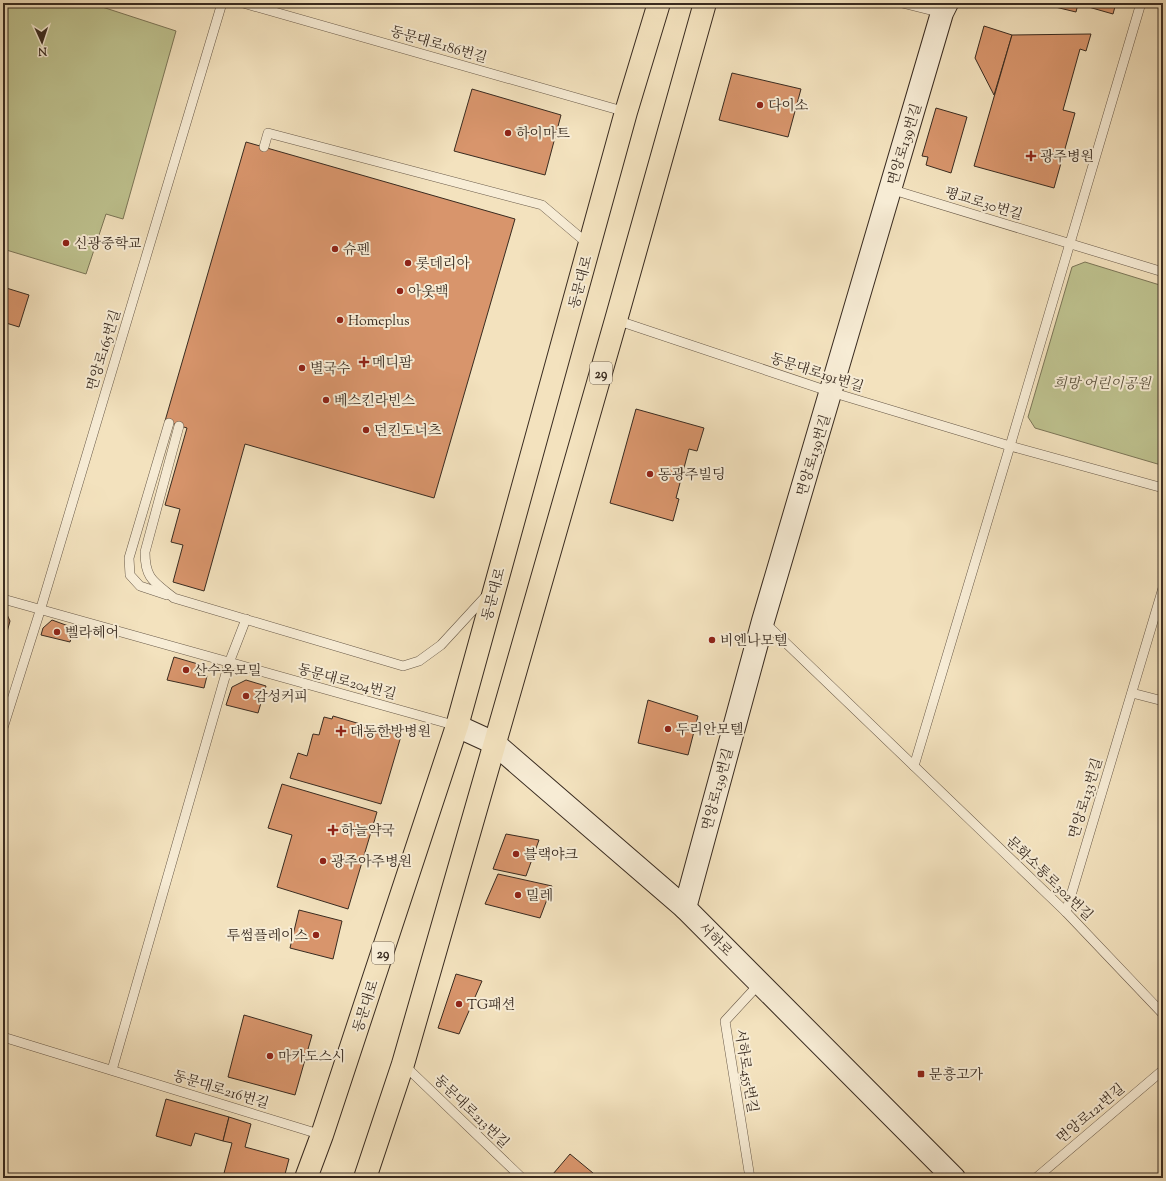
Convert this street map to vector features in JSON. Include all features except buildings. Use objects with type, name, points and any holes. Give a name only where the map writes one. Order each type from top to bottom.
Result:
[{"type":"main road","name":"동문대로","points":[[306,1178],[322,1135],[457,726],[626,112],[659,3]]},
{"type":"main road","name":"29","points":[[365,1178],[403,1064],[705,3]]},
{"type":"street","name":"면앙로139번길","points":[[685,908],[763,621],[944,8]]},
{"type":"street","name":"서하로","points":[[457,726],[494,743],[685,908],[954,1178]]},
{"type":"lane","name":"면앙로165번길","points":[[3,728],[6,704],[40,610],[222,3]]},
{"type":"lane","name":"동문대로186번길","points":[[243,3],[626,112]]},
{"type":"lane","points":[[902,3],[944,8]]},
{"type":"lane","points":[[914,766],[1141,3]]},
{"type":"lane","points":[[264,147],[268,133],[542,205],[590,245]]},
{"type":"lane","name":"평교로30번길","points":[[890,189],[1163,272]]},
{"type":"lane","name":"동문대로191번길","points":[[616,320],[831,392],[1010,446],[1163,488]]},
{"type":"lane","points":[[169,423],[129,558],[130,575],[140,586],[174,598],[403,666],[419,661],[441,645],[496,586]]},
{"type":"lane","points":[[174,598],[151,580],[145,565],[145,552],[179,426]]},
{"type":"lane","name":"면앙로133번길","points":[[1066,912],[1163,588]]},
{"type":"lane","name":"동문대로204번길","points":[[3,599],[457,726]]},
{"type":"lane","points":[[112,1070],[230,663],[246,619]]},
{"type":"lane","name":"문화소통로302번길","points":[[763,621],[1066,912],[1163,1014]]},
{"type":"lane","points":[[1132,692],[1163,701]]},
{"type":"lane","name":"서하로455번길","points":[[750,1178],[725,1021],[761,983]]},
{"type":"lane","name":"동문대로216번길","points":[[3,1037],[322,1135]]},
{"type":"lane","name":"동문대로213번길","points":[[403,1064],[522,1178]]},
{"type":"lane","name":"면앙로121번길","points":[[1036,1178],[1163,1070]]},
{"type":"green space","points":[[3,3],[90,3],[176,31],[123,219],[106,214],[86,274],[3,249]]},
{"type":"green space","name":"희망 어린이공원","points":[[1085,262],[1163,286],[1163,465],[1035,428],[1028,417],[1072,267]]},
{"type":"place","name":"다이소","points":[[760,105]]},
{"type":"place","name":"하이마트","points":[[508,133]]},
{"type":"place","name":"광주병원","points":[[1031,156]]},
{"type":"place","name":"신광중학교","points":[[66,243]]},
{"type":"place","name":"슈펜","points":[[335,249]]},
{"type":"place","name":"롯데리아","points":[[408,263]]},
{"type":"place","name":"아웃백","points":[[400,291]]},
{"type":"place","name":"Homeplus","points":[[340,320]]},
{"type":"place","name":"메디팜","points":[[364,362]]},
{"type":"place","name":"별국수","points":[[302,368]]},
{"type":"place","name":"베스킨라빈스","points":[[326,400]]},
{"type":"place","name":"던킨도너츠","points":[[366,430]]},
{"type":"place","name":"동광주빌딩","points":[[650,474]]},
{"type":"place","name":"벨라헤어","points":[[57,632]]},
{"type":"place","name":"비엔나모텔","points":[[712,640]]},
{"type":"place","name":"산수옥모밀","points":[[186,670]]},
{"type":"place","name":"감성커피","points":[[246,696]]},
{"type":"place","name":"두리안모텔","points":[[668,729]]},
{"type":"place","name":"대동한방병원","points":[[341,731]]},
{"type":"place","name":"하늘약국","points":[[333,830]]},
{"type":"place","name":"블랙야크","points":[[516,854]]},
{"type":"place","name":"광주아주병원","points":[[323,861]]},
{"type":"place","name":"밀레","points":[[518,895]]},
{"type":"place","name":"투썸플레이스","points":[[316,935]]},
{"type":"place","name":"TG패션","points":[[459,1004]]},
{"type":"place","name":"마카도스시","points":[[270,1056]]},
{"type":"place","name":"문흥고가","points":[[921,1074]]}]
